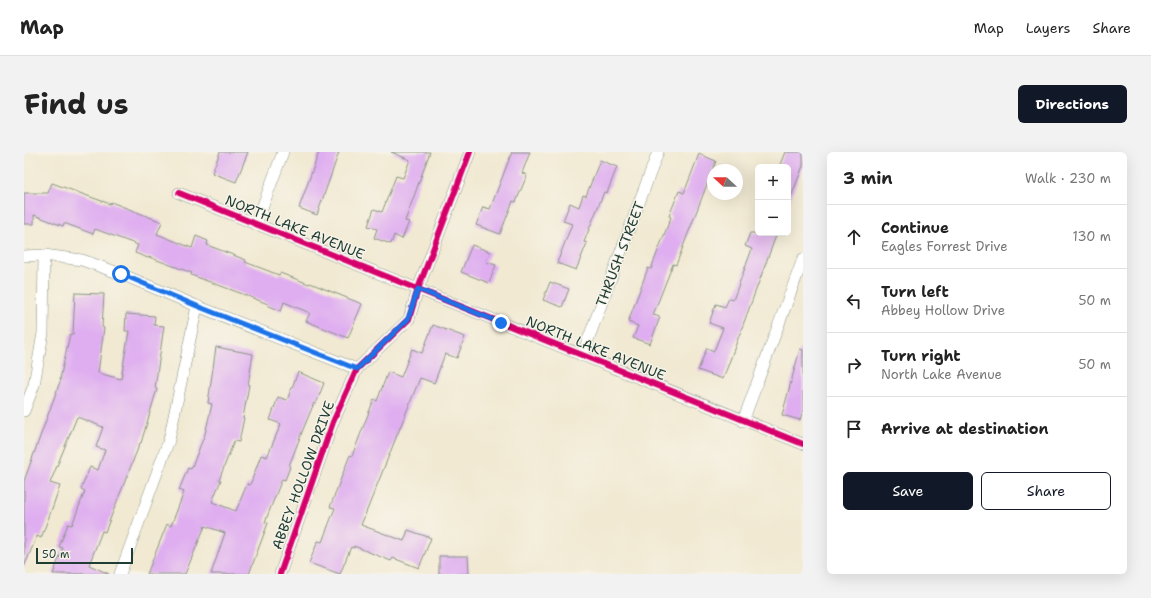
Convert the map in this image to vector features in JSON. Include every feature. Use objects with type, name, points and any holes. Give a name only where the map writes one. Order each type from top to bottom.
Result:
[{"type":"street","points":[[256,224],[283,152]]},
{"type":"street","name":"ABBEY HOLLOW DRIVE","points":[[280,574],[333,422],[357,369],[408,319],[470,152]]},
{"type":"street","name":"THRUSH STREET","points":[[582,356],[658,152]]},
{"type":"street","name":"NORTH LAKE AVENUE","points":[[179,193],[742,421],[803,444]]},
{"type":"street","points":[[24,411],[34,385],[43,333],[44,255]]},
{"type":"street","points":[[24,256],[44,255],[82,260],[121,274],[197,306],[357,369]]},
{"type":"street","points":[[742,421],[803,259]]},
{"type":"street","points":[[120,574],[169,440],[197,306]]},
{"type":"building","points":[[220,152],[248,152],[236,182],[212,173]]},
{"type":"building","points":[[319,152],[339,152],[317,215],[299,208]]},
{"type":"building","points":[[391,152],[430,152],[405,221],[409,222],[402,239],[394,235],[391,244],[374,238],[377,229],[368,226],[374,209],[382,212],[396,176],[403,178],[410,160]]},
{"type":"building","points":[[512,152],[530,152],[522,173],[527,175],[516,202],[513,201],[500,234],[476,225],[483,207],[490,209]]},
{"type":"building","points":[[785,152],[803,152],[803,166],[791,197],[791,164],[780,164]]},
{"type":"building","points":[[699,154],[716,161],[715,164],[707,164],[707,184],[676,265],[673,264],[653,315],[660,317],[650,344],[633,338],[638,326],[628,322],[648,268],[651,269],[671,217],[669,216],[679,191],[684,193]]},
{"type":"building","points":[[600,160],[617,167],[607,193],[604,192],[584,242],[587,243],[576,270],[557,263],[572,224],[563,221],[570,203],[579,207],[583,195],[586,196]]},
{"type":"building","points":[[52,183],[110,204],[111,202],[162,222],[157,234],[192,248],[196,236],[208,241],[207,245],[246,260],[245,262],[279,275],[280,273],[309,284],[310,283],[362,304],[348,338],[306,321],[310,313],[284,302],[281,311],[267,305],[268,304],[191,275],[192,273],[135,253],[138,245],[95,229],[93,234],[64,223],[63,226],[34,215],[34,224],[24,224],[24,193],[48,193]]},
{"type":"building","points":[[750,233],[755,233],[755,236],[776,236],[723,379],[698,370],[707,348],[714,351],[723,328],[709,323],[716,304],[725,307],[729,298],[733,300],[752,249],[745,246]]},
{"type":"building","points":[[472,245],[490,252],[486,262],[496,265],[489,283],[461,272]]},
{"type":"building","points":[[550,282],[569,289],[562,307],[543,300]]},
{"type":"building","points":[[75,293],[104,294],[102,327],[104,328],[98,373],[121,379],[129,331],[125,331],[126,314],[155,316],[154,325],[164,326],[155,388],[157,389],[141,443],[105,532],[102,531],[89,565],[109,574],[53,574],[63,548],[59,547],[68,524],[72,525],[85,491],[81,489],[90,467],[98,470],[105,450],[96,447],[103,427],[77,417],[50,483],[60,486],[41,538],[37,536],[24,567],[24,481],[61,379],[70,334],[73,334]]},
{"type":"building","points":[[433,325],[465,337],[457,358],[445,354],[434,383],[420,378],[361,525],[404,541],[408,530],[431,538],[419,568],[393,558],[391,561],[354,546],[354,548],[351,547],[340,574],[309,563],[318,541],[322,542],[335,508],[330,507],[350,455],[352,456],[374,399],[377,401],[388,372],[401,377],[412,349],[422,353]]},
{"type":"building","points":[[216,347],[253,354],[239,442],[234,441],[212,502],[236,511],[247,484],[250,485],[261,455],[267,457],[281,424],[270,420],[278,397],[287,400],[298,372],[324,383],[316,404],[314,403],[302,432],[285,480],[282,479],[265,522],[268,523],[249,574],[211,574],[225,533],[205,526],[185,574],[147,574],[167,524],[171,526],[184,492],[179,490],[188,468],[191,469],[205,434],[212,404],[208,403]]},
{"type":"building","points":[[800,349],[803,350],[803,410],[800,420],[782,415]]},
{"type":"building","points":[[439,556],[468,556],[469,574],[439,574]]},
{"type":"cycle path","points":[[280,574],[333,422],[357,369],[409,319],[418,289],[470,152]]},
{"type":"cycle path","points":[[179,193],[803,444]]},
{"type":"route","points":[[121,274],[197,306],[357,369],[408,319],[418,289],[501,323]]}]
